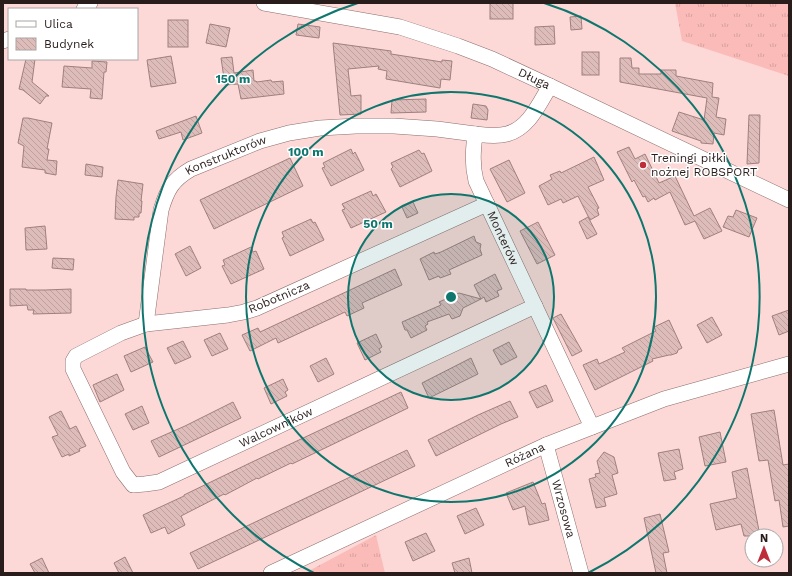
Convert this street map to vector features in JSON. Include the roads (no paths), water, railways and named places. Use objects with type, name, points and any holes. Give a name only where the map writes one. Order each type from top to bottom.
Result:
[{"type":"street","name":"Długa","points":[[264,3],[400,27],[485,56],[789,200]]},
{"type":"street","points":[[475,134],[491,136],[507,134],[519,128],[527,122],[533,114],[550,86]]},
{"type":"street","name":"Konstruktorów","points":[[146,324],[161,210],[167,192],[177,179],[184,173],[260,141],[288,133],[320,128],[394,126],[437,129],[475,134]]},
{"type":"street","name":"Monterów","points":[[475,134],[472,156],[476,181],[592,427]]},
{"type":"street","name":"Robotnicza","points":[[73,369],[73,361],[76,356],[121,333],[146,324],[228,315],[257,308],[487,204]]},
{"type":"street","name":"Walcowników","points":[[73,369],[123,472],[134,485],[145,484],[159,482],[535,306]]},
{"type":"street","name":"Różana","points":[[270,573],[546,445],[664,399],[789,364]]},
{"type":"street","name":"Wrzosowa","points":[[546,445],[581,573]]},
{"type":"place","name":"Treningi piłki nożnej ROBSPORT","points":[[643,165]]}]
